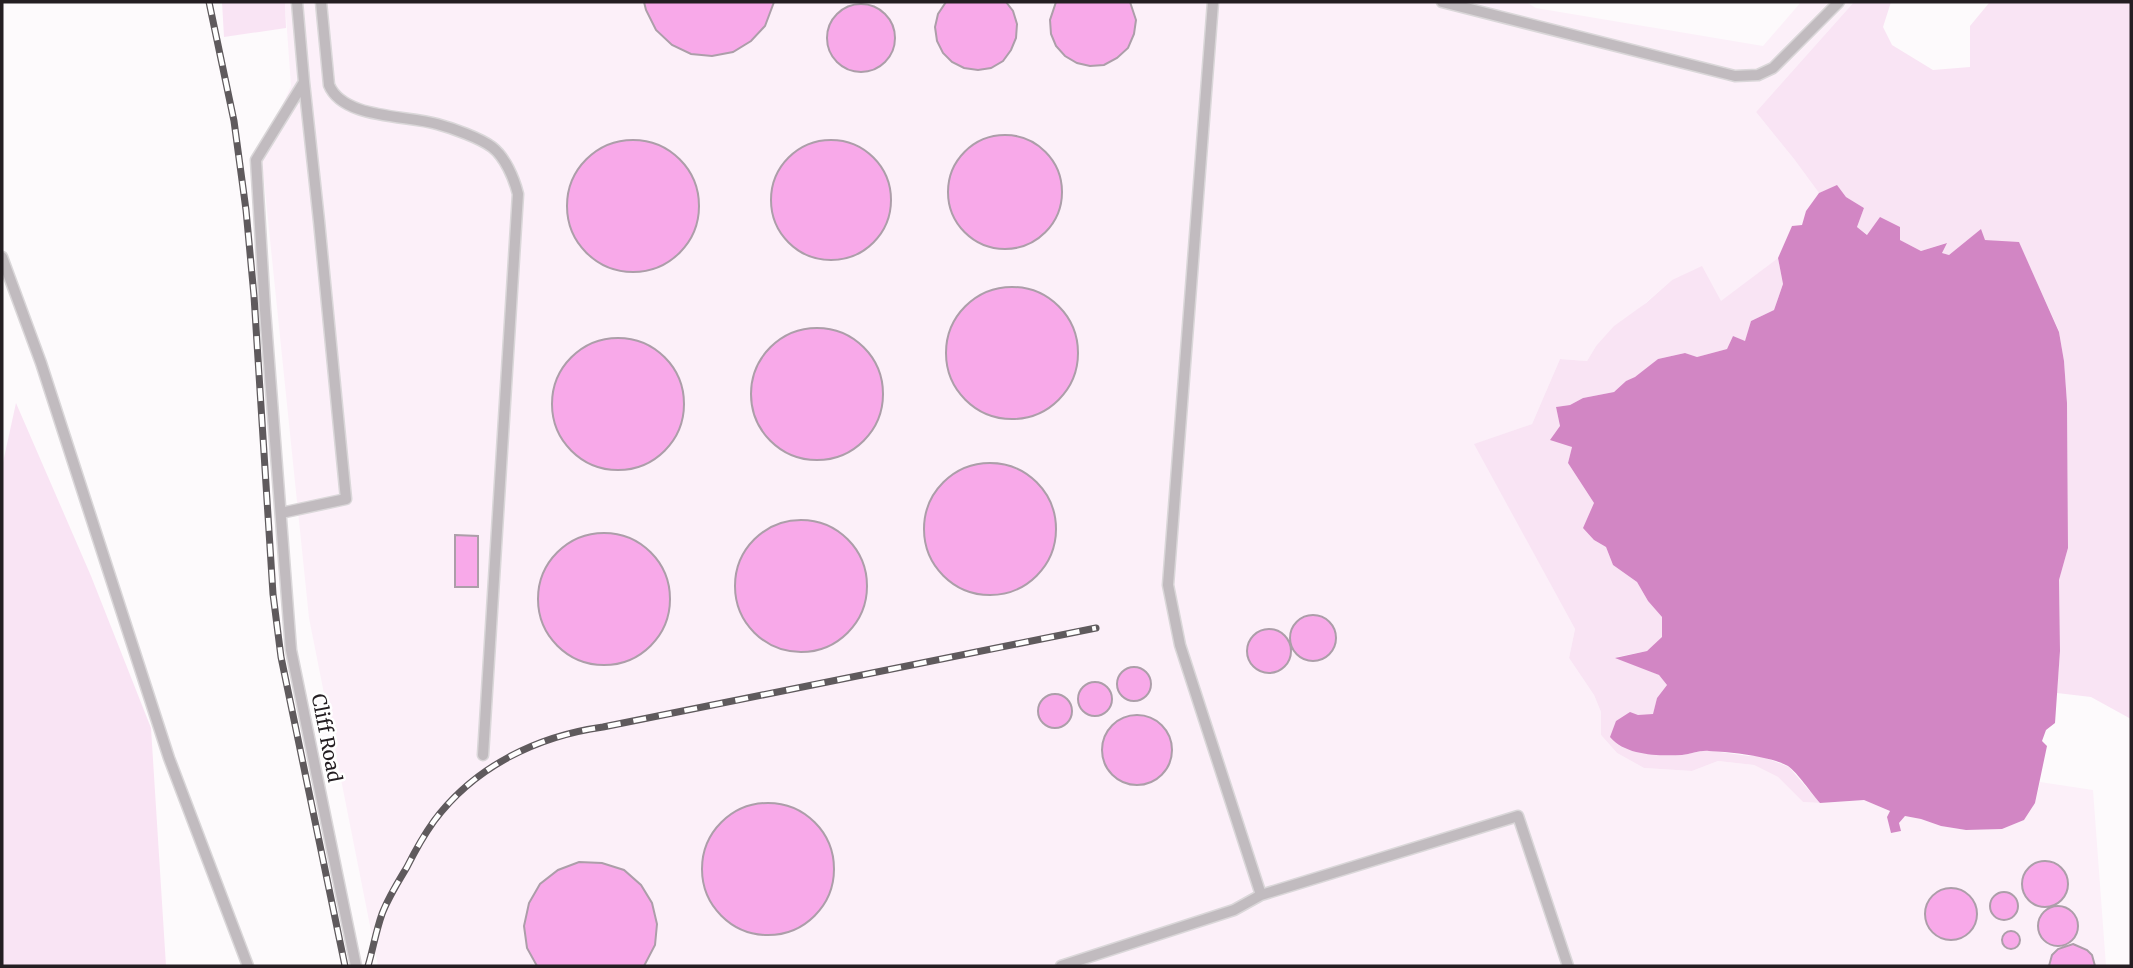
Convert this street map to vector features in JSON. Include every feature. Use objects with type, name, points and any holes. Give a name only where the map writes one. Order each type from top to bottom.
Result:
[{"type":"lane","points":[[281,513],[346,499],[298,2]]},
{"type":"lane","points":[[321,2],[330,85],[335,96],[352,107],[437,124],[481,141],[499,155],[518,194],[483,755]]},
{"type":"lane","points":[[1213,2],[1168,585],[1183,655],[1261,895]]},
{"type":"lane","points":[[1442,2],[1735,76],[1758,75],[1773,68],[1839,2]]},
{"type":"lane","name":"Cliff Road","points":[[304,82],[256,160],[291,650],[356,966]]},
{"type":"lane","points":[[2,257],[41,363],[169,758],[248,966]]},
{"type":"lane","points":[[1061,966],[1234,910],[1261,895],[1518,816],[1568,966]]},
{"type":"shaded area","points":[[222,2],[285,2],[286,28],[224,37]]},
{"type":"shaded area","points":[[285,2],[1526,2],[1536,8],[1763,46],[1801,2],[1854,2],[1756,112],[1819,193],[1806,211],[1802,225],[1792,226],[1778,258],[1721,302],[1672,280],[1596,346],[1587,361],[1560,359],[1532,424],[1475,444],[1575,629],[1569,658],[1594,695],[1601,712],[1601,735],[1617,753],[1644,768],[1692,771],[1718,761],[1754,765],[1778,777],[1803,802],[1864,800],[1890,811],[1887,817],[1891,833],[1905,816],[1966,830],[2002,829],[2024,820],[2035,803],[2040,782],[2093,790],[2106,966],[378,966],[309,618],[261,152],[291,86]]},
{"type":"shaded area","points":[[1854,2],[1891,2],[1883,27],[1892,45],[1933,70],[1970,67],[1970,26],[1989,3],[2131,2],[2131,719],[2091,697],[2057,693],[2060,651],[2059,580],[2068,548],[2067,403],[2064,361],[2059,331],[2019,243],[1984,240],[1980,230],[1949,255],[1942,253],[1946,243],[1921,251],[1900,240],[1868,235],[1857,227],[1864,208],[1846,197],[1837,186],[1819,193],[1756,112]]},
{"type":"shaded area","points":[[1837,185],[1846,197],[1864,208],[1857,227],[1867,235],[1880,217],[1900,227],[1900,240],[1921,251],[1947,243],[1942,253],[1949,255],[1981,229],[1985,240],[2019,242],[2059,332],[2067,403],[2068,548],[2059,580],[2060,651],[2055,723],[2046,730],[2042,741],[2047,746],[2035,803],[2024,820],[2002,829],[1966,830],[1905,816],[1899,823],[1901,831],[1891,833],[1887,817],[1890,811],[1864,800],[1820,803],[1796,773],[1780,763],[1750,755],[1718,752],[1643,754],[1625,748],[1610,737],[1616,721],[1630,712],[1638,715],[1653,714],[1657,698],[1667,685],[1659,675],[1615,658],[1647,651],[1662,637],[1662,617],[1637,582],[1613,565],[1606,547],[1594,540],[1583,528],[1594,503],[1568,463],[1572,447],[1550,440],[1560,426],[1556,407],[1614,392],[1658,359],[1685,353],[1697,357],[1727,349],[1733,336],[1745,341],[1751,321],[1774,310],[1783,284],[1778,258],[1792,226],[1802,225],[1806,211],[1819,193]]},
{"type":"shaded area","points":[[1778,258],[1783,284],[1774,310],[1751,321],[1745,342],[1733,336],[1727,349],[1697,357],[1685,353],[1658,359],[1614,392],[1556,407],[1560,426],[1572,447],[1568,463],[1594,503],[1594,540],[1606,547],[1613,565],[1637,582],[1662,617],[1663,637],[1647,651],[1617,657],[1659,675],[1667,685],[1657,698],[1653,715],[1638,715],[1682,755],[1706,750],[1759,755],[1789,767],[1820,803],[1803,802],[1778,777],[1754,765],[1718,761],[1692,771],[1644,768],[1617,753],[1601,735],[1601,712],[1594,695],[1569,658],[1575,629],[1474,444],[1532,424],[1560,359],[1587,361],[1614,326],[1672,280],[1702,266],[1721,301]]},
{"type":"shaded area","points":[[16,403],[91,576],[151,728],[166,966],[2,966],[2,467]]},
{"type":"building","points":[[644,2],[774,2],[765,26],[751,41],[733,52],[712,56],[691,54],[672,45],[656,30]]},
{"type":"building","points":[[946,2],[1006,2],[1013,11],[1017,24],[1016,38],[1003,61],[991,68],[978,70],[964,68],[943,53],[937,41],[935,27],[938,14]]},
{"type":"building","points":[[1056,2],[1130,2],[1136,20],[1128,48],[1104,65],[1077,63],[1065,56],[1056,46],[1051,34],[1050,20]]},
{"type":"building","points":[[854,4],[868,4],[880,9],[890,19],[895,38],[890,57],[880,67],[868,72],[854,72],[842,67],[832,57],[827,45],[827,31],[832,19],[842,9]]},
{"type":"building","points":[[1005,135],[1027,139],[1045,152],[1058,170],[1062,192],[1058,214],[1045,232],[1027,245],[1005,249],[983,245],[965,232],[952,214],[948,192],[952,170],[965,152],[983,139]]},
{"type":"building","points":[[633,140],[658,145],[680,159],[694,181],[699,206],[694,231],[680,253],[658,267],[633,272],[608,267],[586,253],[572,231],[567,206],[572,181],[586,159],[608,145]]},
{"type":"building","points":[[831,140],[854,145],[873,158],[886,177],[891,200],[886,223],[873,242],[854,255],[831,260],[808,255],[789,242],[776,223],[771,200],[776,177],[789,158],[808,145]]},
{"type":"building","points":[[1012,287],[1037,292],[1059,306],[1073,328],[1078,353],[1073,378],[1059,400],[1037,414],[1012,419],[987,414],[965,400],[951,378],[946,353],[951,328],[965,306],[987,292]]},
{"type":"building","points":[[817,328],[842,333],[864,347],[878,369],[883,394],[878,419],[864,441],[842,455],[817,460],[792,455],[770,441],[756,419],[751,394],[756,369],[770,347],[792,333]]},
{"type":"building","points":[[618,338],[643,343],[665,357],[679,379],[684,404],[679,429],[665,451],[643,465],[618,470],[593,465],[571,451],[557,429],[552,404],[557,379],[571,357],[593,343]]},
{"type":"building","points":[[990,463],[1015,468],[1037,482],[1051,504],[1056,529],[1051,554],[1037,576],[1015,590],[990,595],[965,590],[943,576],[929,554],[924,529],[929,504],[943,482],[965,468]]},
{"type":"building","points":[[801,520],[826,525],[848,539],[862,561],[867,586],[862,611],[848,633],[826,647],[801,652],[776,647],[754,633],[740,611],[735,586],[740,561],[754,539],[776,525]]},
{"type":"building","points":[[604,533],[629,538],[651,552],[665,574],[670,599],[665,624],[651,646],[629,660],[604,665],[579,660],[557,646],[543,624],[538,599],[543,574],[557,552],[579,538]]},
{"type":"building","points":[[455,535],[478,536],[478,587],[455,587]]},
{"type":"building","points":[[1313,615],[1329,622],[1336,638],[1329,654],[1313,661],[1297,654],[1290,638],[1297,622]]},
{"type":"building","points":[[1269,629],[1285,635],[1291,651],[1285,667],[1269,673],[1253,667],[1247,651],[1253,635]]},
{"type":"building","points":[[1134,667],[1146,672],[1151,684],[1146,696],[1134,701],[1122,696],[1117,684],[1122,672]]},
{"type":"building","points":[[1095,682],[1107,687],[1112,699],[1107,711],[1095,716],[1083,711],[1078,699],[1083,687]]},
{"type":"building","points":[[1055,694],[1067,699],[1072,711],[1067,723],[1055,728],[1043,723],[1038,711],[1043,699]]},
{"type":"building","points":[[1137,715],[1162,725],[1172,750],[1162,775],[1137,785],[1112,775],[1102,750],[1112,725]]},
{"type":"building","points":[[768,803],[793,808],[815,822],[829,844],[834,869],[829,894],[815,916],[793,930],[768,935],[743,930],[721,916],[707,894],[702,869],[707,844],[721,822],[743,808]]},
{"type":"building","points":[[2045,861],[2054,862],[2061,868],[2067,875],[2067,893],[2061,900],[2054,906],[2045,907],[2036,906],[2029,900],[2023,893],[2022,884],[2023,875],[2029,868],[2036,862]]},
{"type":"building","points":[[579,862],[602,863],[624,870],[641,885],[652,903],[657,924],[655,945],[644,966],[537,966],[527,948],[524,926],[529,903],[540,884],[558,870]]},
{"type":"building","points":[[1951,888],[1970,895],[1977,914],[1970,933],[1951,940],[1932,933],[1925,914],[1932,895]]},
{"type":"building","points":[[2004,892],[2014,896],[2018,906],[2014,916],[2004,920],[1994,916],[1990,906],[1994,896]]},
{"type":"building","points":[[2058,906],[2066,907],[2072,912],[2077,918],[2077,934],[2072,940],[2066,945],[2058,946],[2050,945],[2044,940],[2039,934],[2038,926],[2039,918],[2044,912],[2050,907]]},
{"type":"building","points":[[2007,931],[2015,931],[2020,940],[2018,947],[2007,949],[2002,944],[2002,936]]},
{"type":"building","points":[[2073,944],[2092,955],[2095,966],[2049,966],[2052,955],[2058,949]]},
{"type":"railway","points":[[209,2],[234,121],[246,210],[273,594],[281,657],[345,966]]},
{"type":"railway","points":[[368,966],[384,908],[434,821],[450,802],[488,769],[532,746],[579,731],[1096,628]]}]
